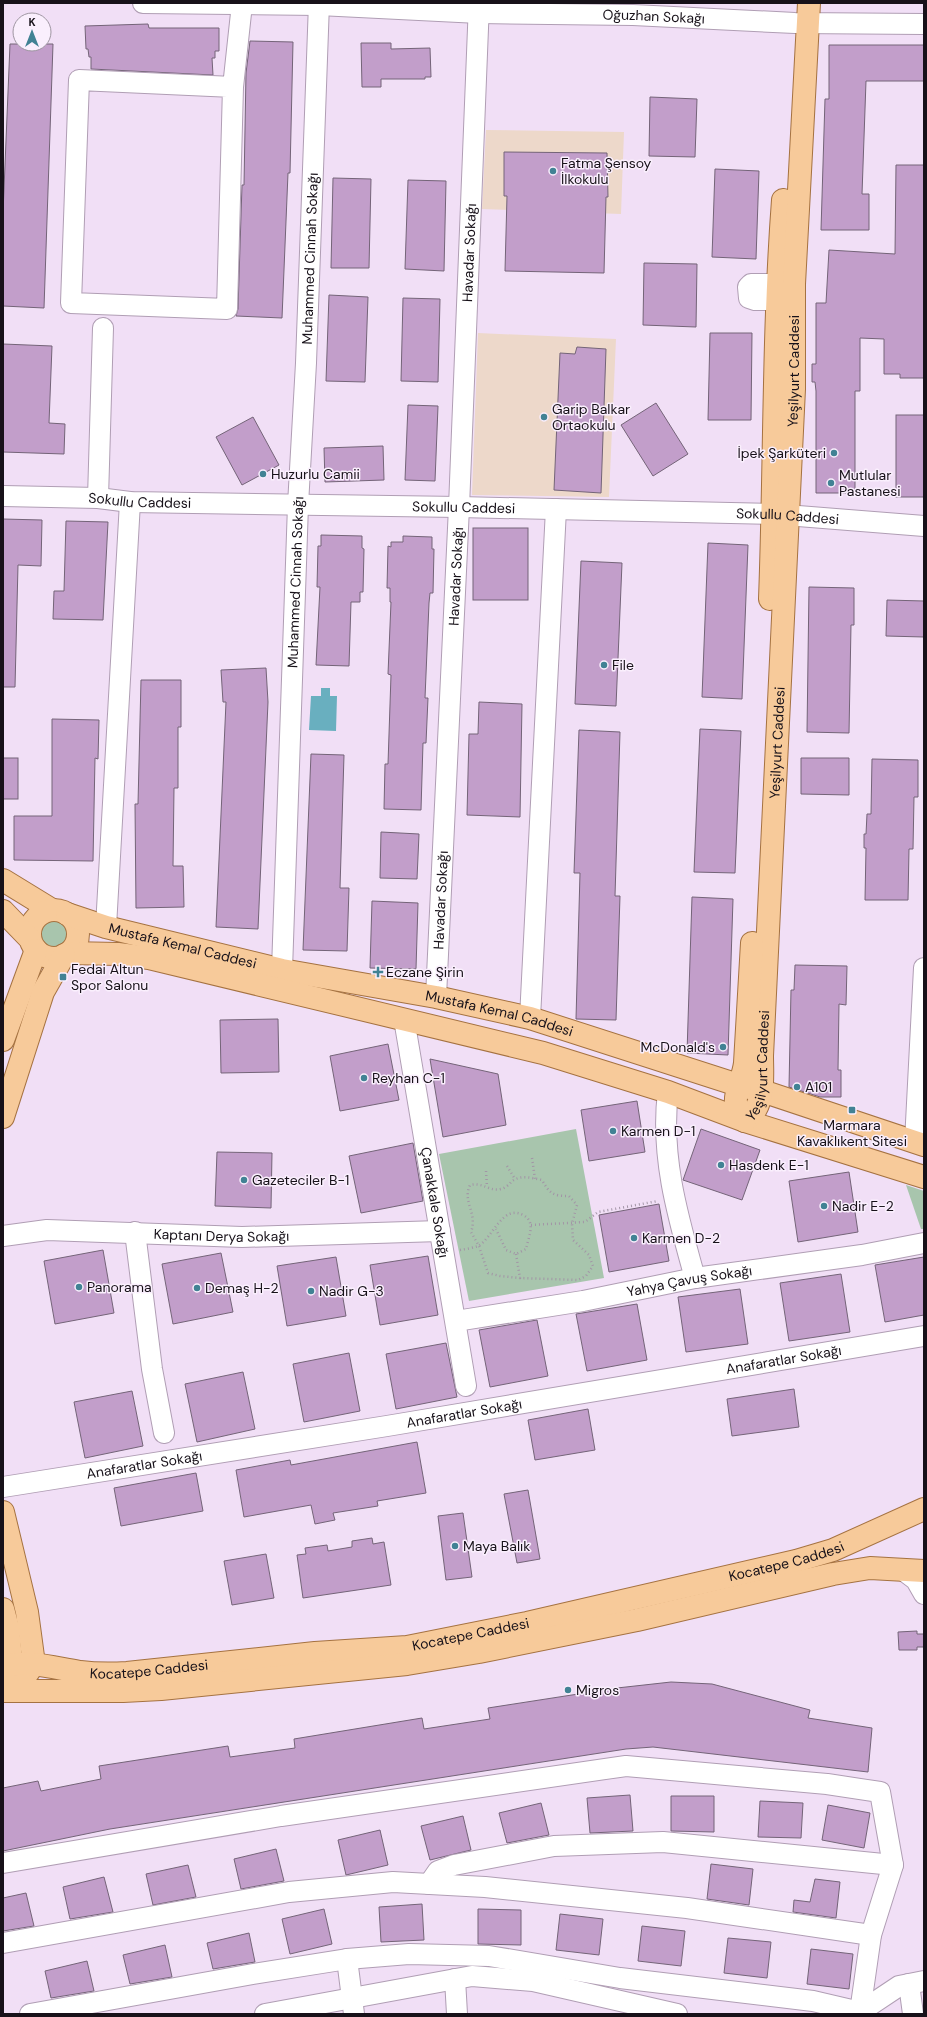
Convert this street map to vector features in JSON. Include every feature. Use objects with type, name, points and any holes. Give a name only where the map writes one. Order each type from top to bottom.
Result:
[{"type":"main road","name":"Yeşilyurt Caddesi","points":[[781,515],[745,1063],[743,1075],[738,1085],[735,1103],[737,1112],[745,1121],[751,1117],[756,1110],[762,1091],[781,515],[785,292],[802,13]]},
{"type":"main road","name":"Mustafa Kemal Caddesi","points":[[3,880],[59,912],[106,927],[282,970],[436,997],[530,1018],[738,1085],[762,1091],[920,1143]]},
{"type":"main road","points":[[3,911],[47,957],[54,958],[66,954]]},
{"type":"main road","points":[[3,1040],[33,944],[30,929],[33,922],[45,912],[59,912],[72,919],[78,933],[73,948],[66,954],[43,992],[3,1117]]},
{"type":"main road","name":"Mustafa Kemal Caddesi","points":[[66,954],[118,954],[149,958],[543,1053],[668,1092],[745,1121],[924,1177]]},
{"type":"main road","name":"Kocatepe Caddesi","points":[[7,1665],[34,1664],[80,1672],[105,1674],[316,1653],[407,1647],[527,1623],[796,1562],[833,1550],[924,1510]]},
{"type":"main road","points":[[3,1512],[27,1612],[34,1664],[9,1691]]},
{"type":"main road","name":"Kocatepe Caddesi","points":[[9,1691],[123,1691],[161,1689],[407,1664],[479,1652],[638,1620],[832,1574],[870,1568],[914,1571]]},
{"type":"main road","points":[[3,1609],[8,1628],[7,1665],[9,1691]]},
{"type":"street","name":"Oğuzhan Sokağı","points":[[143,3],[319,4],[802,13],[924,24]]},
{"type":"street","points":[[233,87],[78,80],[71,303],[227,309],[233,87],[242,4]]},
{"type":"street","name":"Muhammed Cinnah Sokağı","points":[[282,970],[298,505],[306,363],[319,4]]},
{"type":"street","name":"Havadar Sokağı","points":[[436,997],[459,507],[479,8]]},
{"type":"street","points":[[98,498],[102,328]]},
{"type":"street","name":"Sokullu Caddesi","points":[[3,496],[98,498],[130,502],[459,507],[781,515],[924,526]]},
{"type":"street","points":[[106,927],[130,502]]},
{"type":"street","points":[[530,1018],[556,509]]},
{"type":"street","points":[[920,1143],[924,968]]},
{"type":"street","name":"Çanakkale Sokağı","points":[[404,1019],[466,1386]]},
{"type":"street","points":[[668,1092],[666,1149],[673,1198],[695,1278]]},
{"type":"street","name":"Kaptanı Derya Sokağı","points":[[3,1236],[47,1230],[135,1232],[242,1238],[440,1231]]},
{"type":"street","points":[[135,1232],[152,1369],[164,1433]]},
{"type":"street","name":"Yahya Çavuş Sokağı","points":[[456,1322],[583,1301],[695,1278],[862,1255],[924,1242]]},
{"type":"street","name":"Anafaratlar Sokağı","points":[[3,1487],[387,1426],[924,1336]]},
{"type":"street","points":[[914,1571],[916,1580],[924,1594]]},
{"type":"street","points":[[3,1863],[281,1816],[626,1766],[827,1784],[880,1792],[893,1865],[871,1935],[858,2013]]},
{"type":"street","points":[[429,1884],[438,1871],[454,1865],[554,1846],[663,1842],[893,1865]]},
{"type":"street","points":[[3,1943],[289,1892],[392,1882],[485,1887],[687,1908],[871,1935]]},
{"type":"street","points":[[30,2014],[347,1959],[409,1954],[489,1956],[620,1978],[813,2001],[858,2013],[899,1986],[916,1982],[913,2014]]},
{"type":"street","points":[[347,1959],[354,2006]]},
{"type":"street","points":[[265,2014],[354,2006],[455,1979],[472,1976],[533,1981],[677,2014]]},
{"type":"street","points":[[455,1979],[457,2014]]},
{"type":"path","points":[[532,1158],[534,1179]]},
{"type":"path","points":[[507,1166],[515,1179]]},
{"type":"path","points":[[486,1171],[487,1187]]},
{"type":"path","points":[[527,1176],[542,1180],[548,1190],[556,1196],[569,1196],[577,1205],[572,1224],[573,1240],[589,1255],[593,1266],[586,1276],[578,1280],[520,1278],[488,1273],[479,1246],[471,1232],[474,1224],[474,1217],[468,1200],[467,1191],[470,1185],[478,1183],[494,1190],[502,1189],[515,1179],[527,1176]]},
{"type":"path","points":[[531,1225],[572,1224],[585,1222],[598,1212],[673,1198]]},
{"type":"path","points":[[444,1254],[479,1246],[496,1229],[501,1219],[506,1215],[513,1214],[522,1214],[528,1218],[531,1225],[526,1249],[516,1254],[506,1250],[496,1229]]},
{"type":"path","points":[[516,1254],[520,1278]]},
{"type":"shaded area","name":"Fatma Şensoy İlkokulu","points":[[486,130],[624,132],[621,214],[482,209]]},
{"type":"shaded area","name":"Garip Balkar Ortaokulu","points":[[478,333],[616,339],[609,497],[472,495]]},
{"type":"green space","points":[[55,918],[66,922],[70,933],[66,944],[55,948],[44,944],[40,933],[44,922]]},
{"type":"green space","points":[[576,1129],[604,1278],[469,1301],[439,1154]]},
{"type":"green space","points":[[906,1185],[924,1191],[924,1229],[921,1229]]},
{"type":"water","points":[[321,688],[330,688],[330,696],[337,696],[336,731],[309,730],[311,696],[321,696]]},
{"type":"building","points":[[148,24],[149,28],[219,28],[219,51],[215,51],[215,58],[212,58],[213,75],[91,69],[91,57],[89,57],[88,49],[86,49],[85,26]]},
{"type":"building","points":[[250,41],[293,42],[290,173],[288,173],[282,318],[236,316],[238,309],[242,185],[244,185],[246,73]]},
{"type":"building","points":[[361,43],[391,43],[391,49],[430,48],[431,77],[425,77],[425,79],[381,79],[381,87],[362,87]]},
{"type":"building","points":[[10,44],[12,44],[12,52],[52,52],[53,44],[44,308],[3,306],[3,213]]},
{"type":"building","points":[[829,45],[924,45],[924,81],[866,81],[862,194],[869,194],[869,230],[821,230],[825,99],[829,99]]},
{"type":"building","points":[[650,97],[697,99],[695,157],[649,156]]},
{"type":"building","points":[[504,152],[607,153],[608,197],[606,197],[604,273],[505,271],[507,196],[504,196]]},
{"type":"building","points":[[896,165],[924,165],[924,378],[900,378],[900,374],[884,374],[884,339],[860,338],[860,391],[855,391],[855,493],[816,493],[816,391],[815,382],[812,382],[812,364],[816,364],[816,303],[826,303],[829,250],[895,254]]},
{"type":"building","points":[[715,169],[759,171],[756,259],[712,257]]},
{"type":"building","points":[[333,178],[371,179],[369,268],[331,268]]},
{"type":"building","points":[[408,180],[446,181],[444,271],[405,269]]},
{"type":"building","points":[[644,263],[697,264],[696,327],[643,325]]},
{"type":"building","points":[[329,295],[368,297],[365,382],[326,381]]},
{"type":"building","points":[[403,298],[440,299],[438,382],[401,381]]},
{"type":"building","points":[[710,333],[752,333],[751,420],[708,420]]},
{"type":"building","points":[[3,344],[52,346],[49,423],[65,424],[64,454],[3,452]]},
{"type":"building","points":[[577,347],[606,349],[601,493],[554,490],[560,353],[575,354]]},
{"type":"building","points":[[656,403],[688,454],[653,476],[621,425]]},
{"type":"building","points":[[408,405],[438,406],[435,481],[405,480]]},
{"type":"building","points":[[896,415],[924,415],[924,497],[896,497]]},
{"type":"building","points":[[253,417],[279,465],[242,485],[216,437]]},
{"type":"building","points":[[383,446],[384,480],[325,482],[324,448]]},
{"type":"building","points":[[3,519],[42,520],[41,566],[18,565],[15,687],[3,687]]},
{"type":"building","points":[[66,521],[108,522],[103,620],[53,619],[54,591],[64,591]]},
{"type":"building","points":[[473,528],[528,528],[528,600],[473,600]]},
{"type":"building","points":[[321,535],[362,536],[362,548],[364,549],[363,592],[360,592],[360,602],[351,602],[349,666],[316,665],[320,587],[317,587],[318,546],[321,546]]},
{"type":"building","points":[[403,536],[432,537],[432,549],[434,549],[433,593],[430,593],[429,603],[425,698],[428,698],[426,743],[423,743],[421,810],[384,809],[385,764],[388,764],[391,675],[388,674],[391,602],[390,588],[387,588],[388,546],[391,547],[391,542],[403,542]]},
{"type":"building","points":[[708,543],[748,545],[742,699],[702,697]]},
{"type":"building","points":[[581,561],[622,563],[616,706],[575,704]]},
{"type":"building","points":[[809,587],[854,588],[854,625],[851,625],[849,733],[807,732]]},
{"type":"building","points":[[887,600],[924,601],[924,637],[886,636]]},
{"type":"building","points":[[266,668],[268,702],[258,929],[216,927],[226,702],[223,702],[221,670]]},
{"type":"building","points":[[141,680],[181,680],[181,727],[178,727],[178,788],[174,788],[173,866],[183,866],[184,907],[136,908],[135,804],[138,804]]},
{"type":"building","points":[[479,702],[522,704],[520,817],[467,815],[469,734],[478,734]]},
{"type":"building","points":[[52,719],[99,720],[98,759],[95,758],[93,861],[14,860],[14,816],[52,816]]},
{"type":"building","points":[[700,729],[741,731],[735,873],[694,872]]},
{"type":"building","points":[[579,730],[620,732],[615,896],[620,896],[616,1020],[576,1019],[580,873],[574,873]]},
{"type":"building","points":[[311,754],[344,755],[340,888],[349,888],[347,951],[303,950]]},
{"type":"building","points":[[3,758],[18,758],[18,799],[3,799]]},
{"type":"building","points":[[801,758],[849,758],[849,795],[801,794]]},
{"type":"building","points":[[872,759],[918,760],[918,797],[914,797],[913,849],[909,849],[908,900],[865,900],[866,848],[864,848],[864,834],[866,834],[867,814],[871,814]]},
{"type":"building","points":[[381,832],[419,834],[417,879],[380,878]]},
{"type":"building","points":[[692,897],[733,899],[728,1055],[687,1053]]},
{"type":"building","points":[[372,901],[418,903],[416,969],[370,968]]},
{"type":"building","points":[[795,965],[847,966],[846,1005],[839,1004],[838,1070],[841,1070],[841,1097],[820,1097],[789,1087],[791,990],[794,990]]},
{"type":"building","points":[[278,1019],[279,1072],[221,1073],[220,1020]]},
{"type":"building","name":"Reyhan C-1","points":[[388,1044],[399,1100],[340,1111],[330,1056]]},
{"type":"building","points":[[430,1059],[498,1074],[506,1125],[443,1137]]},
{"type":"building","name":"Karmen D-1","points":[[637,1101],[645,1152],[589,1161],[581,1110]]},
{"type":"building","name":"Hasdenk E-1","points":[[701,1129],[760,1150],[742,1200],[683,1180]]},
{"type":"building","points":[[413,1143],[423,1201],[361,1213],[349,1156]]},
{"type":"building","name":"Gazeteciler B-1","points":[[217,1152],[272,1153],[271,1208],[215,1206]]},
{"type":"building","name":"Nadir E-2","points":[[849,1172],[858,1232],[798,1242],[789,1181]]},
{"type":"building","name":"Karmen D-2","points":[[659,1204],[669,1261],[609,1272],[599,1215]]},
{"type":"building","name":"Panorama","points":[[103,1250],[114,1313],[55,1324],[44,1261]]},
{"type":"building","name":"Demaş H-2","points":[[221,1253],[233,1312],[173,1324],[162,1264]]},
{"type":"building","points":[[428,1256],[438,1315],[380,1325],[370,1265]]},
{"type":"building","name":"Nadir G-3","points":[[336,1257],[346,1316],[287,1326],[277,1266]]},
{"type":"building","points":[[924,1257],[924,1315],[885,1322],[875,1265]]},
{"type":"building","points":[[841,1274],[850,1332],[789,1341],[780,1283]]},
{"type":"building","points":[[740,1289],[748,1344],[686,1352],[678,1297]]},
{"type":"building","points":[[637,1304],[647,1360],[587,1371],[576,1314]]},
{"type":"building","points":[[537,1320],[548,1376],[490,1387],[479,1330]]},
{"type":"building","points":[[446,1343],[457,1397],[396,1409],[386,1354]]},
{"type":"building","points":[[349,1353],[360,1411],[304,1422],[293,1364]]},
{"type":"building","points":[[243,1372],[255,1429],[197,1442],[185,1384]]},
{"type":"building","points":[[794,1389],[799,1427],[732,1436],[727,1399]]},
{"type":"building","points":[[132,1391],[143,1446],[85,1458],[74,1402]]},
{"type":"building","points":[[588,1409],[595,1450],[535,1460],[528,1420]]},
{"type":"building","points":[[417,1442],[426,1493],[377,1501],[378,1506],[333,1513],[335,1520],[315,1524],[311,1505],[244,1517],[236,1470],[290,1460],[291,1465]]},
{"type":"building","points":[[196,1473],[203,1511],[121,1526],[114,1488]]},
{"type":"building","points":[[528,1490],[540,1559],[517,1563],[504,1494]]},
{"type":"building","name":"Maya Balık","points":[[463,1513],[472,1577],[446,1580],[438,1516]]},
{"type":"building","points":[[372,1538],[373,1544],[384,1542],[391,1585],[303,1598],[297,1555],[306,1554],[305,1548],[327,1545],[328,1551],[352,1547],[352,1541]]},
{"type":"building","points":[[266,1554],[274,1598],[232,1605],[224,1561]]},
{"type":"building","points":[[917,1631],[917,1634],[924,1634],[924,1647],[917,1647],[917,1650],[899,1650],[898,1632]]},
{"type":"building","points":[[671,1682],[712,1684],[810,1710],[808,1718],[872,1728],[868,1772],[653,1747],[626,1749],[110,1829],[3,1851],[3,1788],[38,1781],[41,1791],[101,1779],[99,1766],[228,1746],[230,1757],[295,1748],[294,1739],[422,1718],[424,1729],[490,1719],[488,1708],[617,1688]]},
{"type":"building","points":[[630,1795],[633,1831],[590,1833],[587,1798]]},
{"type":"building","points":[[671,1796],[714,1796],[714,1832],[671,1831]]},
{"type":"building","points":[[760,1801],[803,1803],[801,1838],[758,1837]]},
{"type":"building","points":[[541,1803],[549,1835],[507,1843],[499,1813]]},
{"type":"building","points":[[828,1805],[870,1813],[864,1848],[822,1840]]},
{"type":"building","points":[[463,1816],[471,1850],[430,1860],[421,1826]]},
{"type":"building","points":[[380,1830],[388,1865],[346,1875],[338,1840]]},
{"type":"building","points":[[276,1849],[284,1881],[241,1889],[234,1859]]},
{"type":"building","points":[[711,1864],[753,1869],[749,1905],[707,1899]]},
{"type":"building","points":[[188,1865],[196,1897],[153,1905],[146,1874]]},
{"type":"building","points":[[104,1877],[113,1912],[70,1919],[63,1887]]},
{"type":"building","points":[[815,1879],[840,1882],[836,1918],[793,1912],[794,1900],[810,1902]]},
{"type":"building","points":[[26,1893],[34,1926],[3,1931],[3,1898]]},
{"type":"building","points":[[422,1904],[424,1940],[381,1942],[379,1907]]},
{"type":"building","points":[[324,1909],[332,1944],[290,1954],[282,1919]]},
{"type":"building","points":[[478,1909],[521,1910],[521,1945],[478,1944]]},
{"type":"building","points":[[560,1914],[603,1919],[599,1955],[556,1950]]},
{"type":"building","points":[[642,1926],[685,1931],[681,1966],[638,1961]]},
{"type":"building","points":[[249,1933],[255,1962],[213,1969],[207,1943]]},
{"type":"building","points":[[728,1938],[771,1942],[767,1978],[724,1973]]},
{"type":"building","points":[[165,1945],[172,1977],[130,1984],[123,1955]]},
{"type":"building","points":[[811,1949],[853,1954],[849,1989],[807,1984]]},
{"type":"building","points":[[87,1961],[94,1991],[51,1998],[45,1971]]},
{"type":"place","name":"Fatma Şensoy İlkokulu","points":[[553,171]]},
{"type":"place","name":"Garip Balkar Ortaokulu","points":[[544,417]]},
{"type":"place","name":"İpek Şarküteri","points":[[834,453]]},
{"type":"place","name":"Huzurlu Camii","points":[[263,474]]},
{"type":"place","name":"Mutlular Pastanesi","points":[[831,483]]},
{"type":"place","name":"File","points":[[604,665]]},
{"type":"place","name":"Eczane Şirin","points":[[378,972]]},
{"type":"place","name":"Fedai Altun Spor Salonu","points":[[63,977]]},
{"type":"place","name":"McDonald's","points":[[723,1047]]},
{"type":"place","name":"Reyhan C-1","points":[[364,1078]]},
{"type":"place","name":"A101","points":[[797,1087]]},
{"type":"place","name":"Marmara Kavaklıkent Sitesi","points":[[852,1110]]},
{"type":"place","name":"Karmen D-1","points":[[613,1131]]},
{"type":"place","name":"Hasdenk E-1","points":[[721,1165]]},
{"type":"place","name":"Gazeteciler B-1","points":[[244,1180]]},
{"type":"place","name":"Nadir E-2","points":[[824,1206]]},
{"type":"place","name":"Karmen D-2","points":[[634,1238]]},
{"type":"place","name":"Panorama","points":[[79,1287]]},
{"type":"place","name":"Demaş H-2","points":[[197,1288]]},
{"type":"place","name":"Nadir G-3","points":[[311,1291]]},
{"type":"place","name":"Maya Balık","points":[[455,1546]]},
{"type":"place","name":"Migros","points":[[568,1690]]}]
